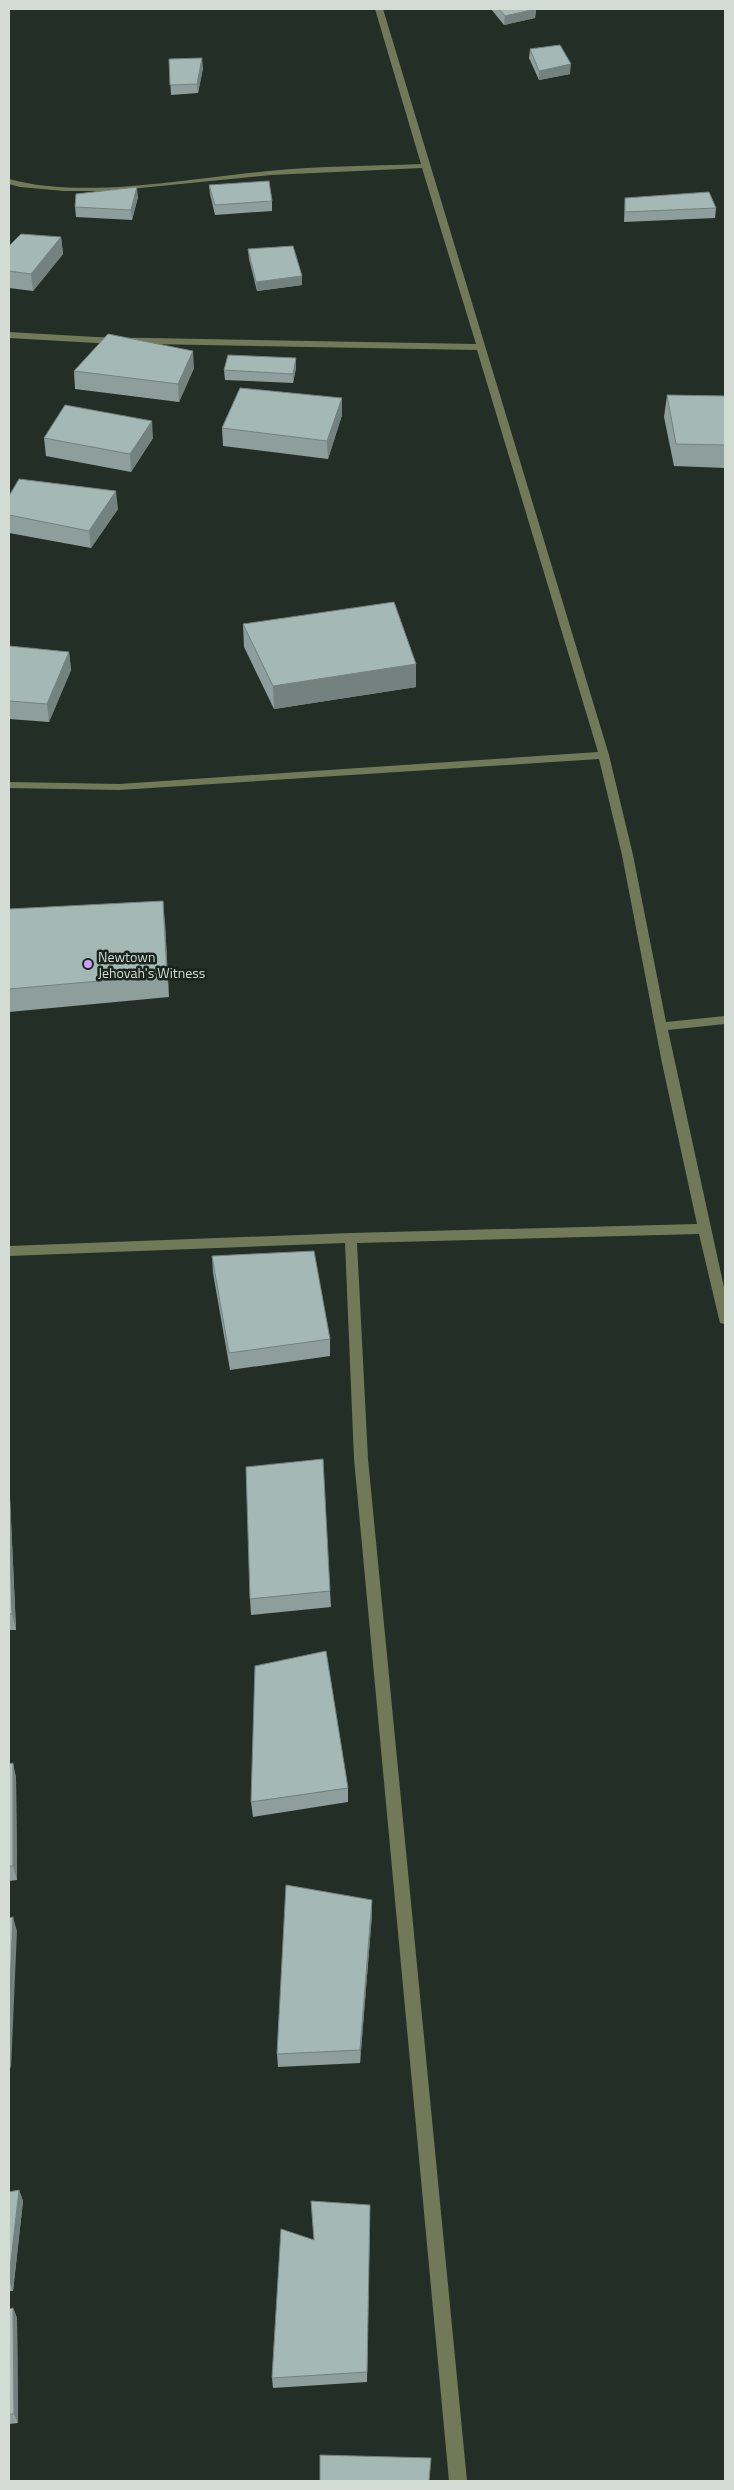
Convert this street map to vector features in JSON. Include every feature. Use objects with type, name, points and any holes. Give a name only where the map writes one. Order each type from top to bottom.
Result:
[{"type":"street","points":[[379,9],[424,166],[482,347],[604,755],[631,868],[661,1027],[725,1319]]},
{"type":"street","points":[[9,181],[20,185],[64,189],[110,189],[271,173],[424,166]]},
{"type":"street","points":[[9,336],[96,340],[482,347]]},
{"type":"street","points":[[9,785],[119,788],[604,755]]},
{"type":"street","points":[[661,1027],[725,1020]]},
{"type":"street","points":[[9,1251],[351,1238],[705,1229]]},
{"type":"street","points":[[351,1238],[361,1459],[458,2481]]},
{"type":"building","points":[[499,9],[536,9],[505,16]]},
{"type":"building","points":[[560,45],[571,64],[539,71],[530,49]]},
{"type":"building","points":[[202,58],[197,84],[170,85],[169,59]]},
{"type":"building","points":[[269,181],[272,201],[215,205],[209,185]]},
{"type":"building","points":[[137,187],[131,210],[75,207],[76,194]]},
{"type":"building","points":[[709,192],[716,208],[625,212],[625,198]]},
{"type":"building","points":[[21,234],[61,237],[31,274],[9,271],[9,245]]},
{"type":"building","points":[[293,246],[302,276],[256,282],[248,249]]},
{"type":"building","points":[[108,334],[193,351],[178,384],[74,371]]},
{"type":"building","points":[[228,355],[296,358],[293,374],[224,370]]},
{"type":"building","points":[[240,388],[342,398],[327,441],[222,428]]},
{"type":"building","points":[[667,395],[725,396],[725,445],[676,444]]},
{"type":"building","points":[[65,405],[152,421],[130,454],[44,438]]},
{"type":"building","points":[[19,479],[116,491],[89,531],[9,515],[9,496]]},
{"type":"building","points":[[394,602],[416,664],[273,686],[243,624]]},
{"type":"building","points":[[9,646],[69,652],[47,704],[9,701]]},
{"type":"building","name":"Newtown Jehovah's Witness","points":[[163,901],[167,975],[9,989],[9,909]]},
{"type":"building","points":[[314,1251],[330,1339],[229,1353],[212,1256]]},
{"type":"building","points":[[323,1459],[330,1591],[250,1599],[246,1467]]},
{"type":"building","points":[[9,1525],[12,1614],[9,1614]]},
{"type":"building","points":[[326,1651],[348,1788],[251,1802],[255,1666]]},
{"type":"building","points":[[13,1763],[13,1866],[9,1866],[9,1764]]},
{"type":"building","points":[[286,1885],[372,1900],[360,2050],[277,2054]]},
{"type":"building","points":[[13,1917],[9,2012],[9,1918]]},
{"type":"building","points":[[19,2190],[9,2278],[9,2192]]},
{"type":"building","points":[[311,2201],[370,2205],[367,2372],[272,2378],[281,2229],[314,2240]]},
{"type":"building","points":[[13,2308],[14,2414],[9,2414],[9,2309]]},
{"type":"building","points":[[320,2455],[431,2458],[429,2481],[320,2481]]},
{"type":"place","name":"Newtown Jehovah's Witness","points":[[88,964]]}]
